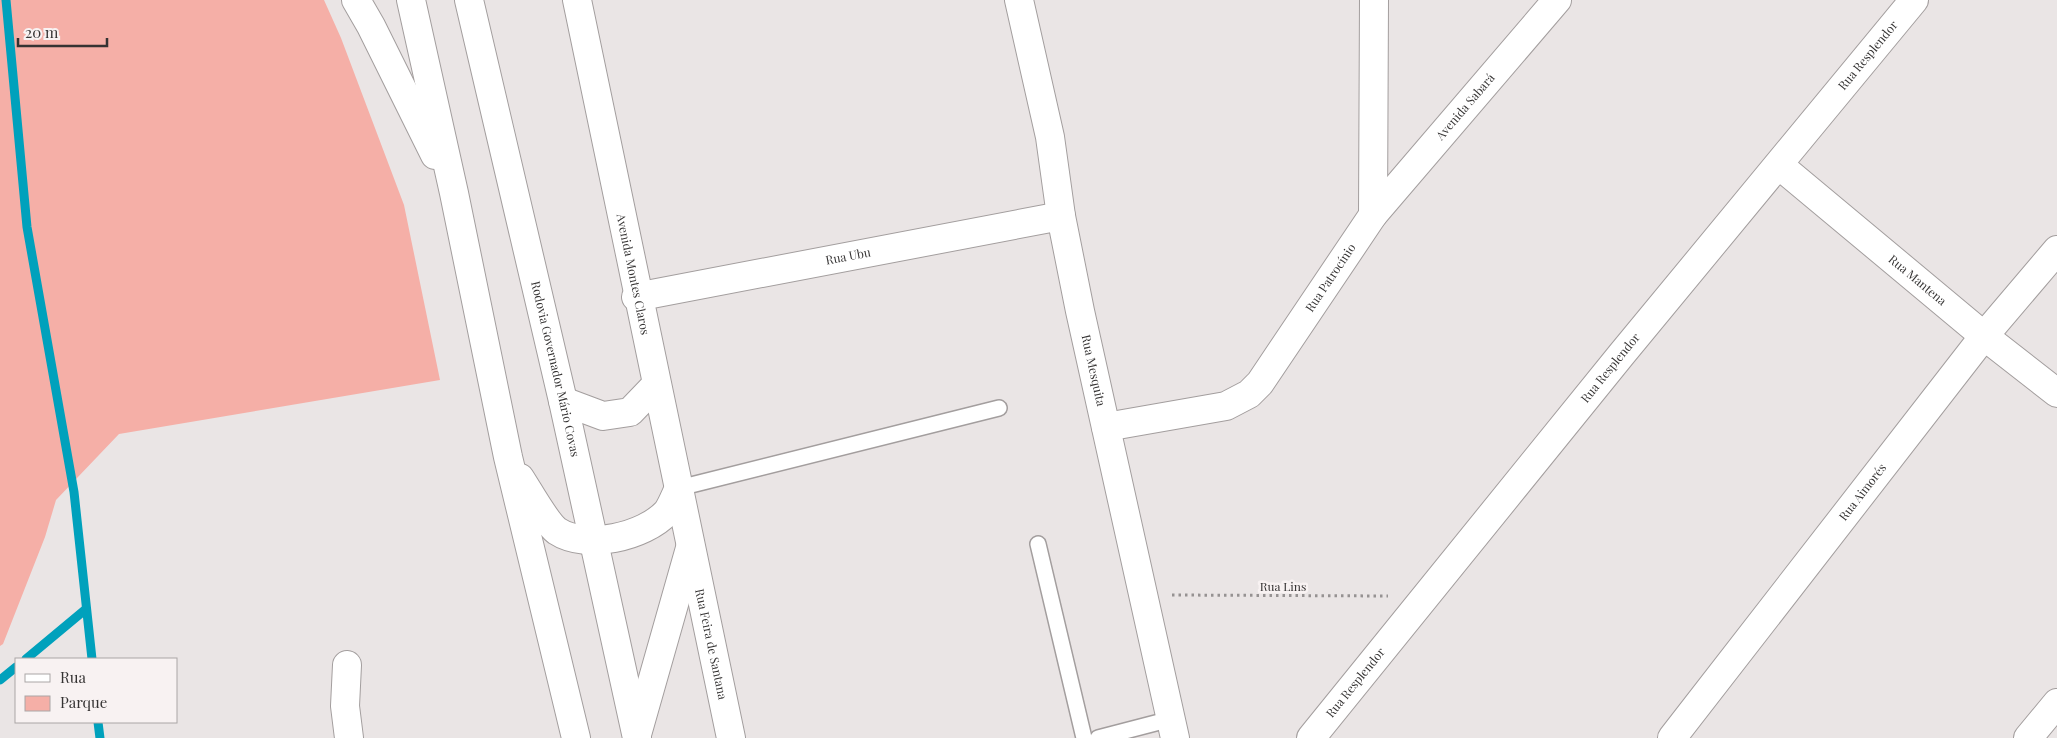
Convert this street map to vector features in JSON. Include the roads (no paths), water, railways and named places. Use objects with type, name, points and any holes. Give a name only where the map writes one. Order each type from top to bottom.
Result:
[{"type":"street","points":[[356,0],[371,26],[454,192]]},
{"type":"street","points":[[412,0],[454,192],[508,457],[576,738]]},
{"type":"street","points":[[462,0],[493,100]]},
{"type":"street","name":"Rodovia Governador Mário Covas","points":[[468,0],[563,401],[637,736]]},
{"type":"street","name":"Avenida Montes Claros","points":[[577,0],[636,297],[679,488],[690,548]]},
{"type":"street","name":"Rua Mesquita","points":[[1019,0],[1050,137],[1061,216],[1142,595],[1173,728]]},
{"type":"street","points":[[1373,216],[1374,0]]},
{"type":"street","name":"Avenida Sabará","points":[[1373,216],[1557,0]]},
{"type":"street","name":"Rua Resplendor","points":[[1311,738],[1424,597],[1914,0]]},
{"type":"street","name":"Rua Mantena","points":[[1779,165],[1984,336],[2057,393]]},
{"type":"street","name":"Rua Ubu","points":[[636,297],[1061,216]]},
{"type":"street","name":"Rua Patrocínio","points":[[1106,427],[1226,406],[1249,394],[1260,382],[1373,216]]},
{"type":"street","name":"Rua Aimorés","points":[[1672,738],[1984,336],[2057,250]]},
{"type":"street","points":[[563,401],[604,416],[630,412],[655,386]]},
{"type":"street","points":[[508,457],[555,530],[568,537],[594,541],[625,534],[654,522],[667,512],[679,488]]},
{"type":"street","points":[[637,736],[690,548]]},
{"type":"street","name":"Rua Feira de Santana","points":[[690,548],[731,738]]},
{"type":"street","points":[[347,665],[345,706],[349,738]]},
{"type":"street","points":[[2028,738],[2057,703]]},
{"type":"lane","points":[[679,488],[999,408]]},
{"type":"lane","points":[[1038,544],[1084,738]]},
{"type":"lane","points":[[1098,738],[1173,728]]},
{"type":"waterway","points":[[6,0],[27,227],[74,492],[92,658]]},
{"type":"waterway","points":[[27,658],[86,609]]},
{"type":"waterway","points":[[0,680],[15,668]]},
{"type":"waterway","points":[[98,723],[100,738]]}]
